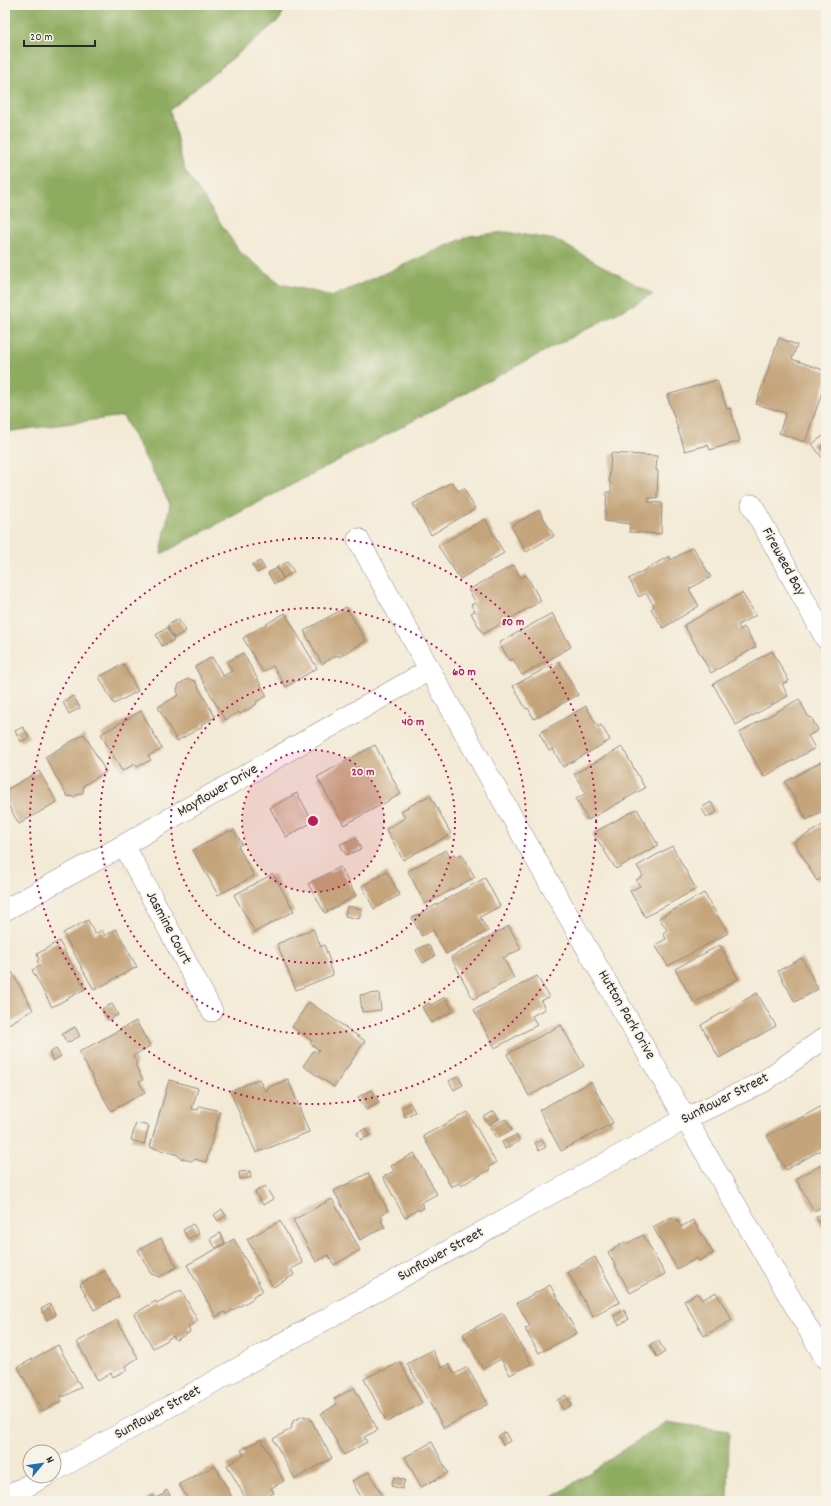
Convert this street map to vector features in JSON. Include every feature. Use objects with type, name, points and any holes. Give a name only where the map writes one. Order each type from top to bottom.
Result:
[{"type":"street","name":"Fireweed Bay","points":[[752,505],[826,639]]},
{"type":"street","name":"Hutton Park Drive","points":[[358,539],[429,670],[685,1119],[826,1359]]},
{"type":"street","name":"Mayflower Drive","points":[[5,910],[124,845],[429,670]]},
{"type":"street","name":"Jasmine Court","points":[[124,845],[212,1011]]},
{"type":"street","name":"Sunflower Street","points":[[62,1467],[685,1119],[763,1082],[826,1037]]},
{"type":"street","points":[[5,1498],[30,1484]]},
{"type":"green space","points":[[5,5],[286,5],[280,19],[170,110],[184,169],[240,252],[281,284],[333,296],[469,236],[506,232],[556,240],[653,294],[161,554],[170,504],[123,416],[5,432]]},
{"type":"green space","points":[[666,1422],[729,1431],[728,1501],[547,1501]]},
{"type":"building","points":[[779,338],[797,345],[792,359],[826,371],[826,381],[805,442],[779,433],[786,413],[756,404]]},
{"type":"building","points":[[717,380],[727,409],[730,408],[740,441],[710,450],[708,445],[685,451],[667,395]]},
{"type":"building","points":[[826,434],[826,463],[812,444]]},
{"type":"building","points":[[611,453],[657,456],[657,498],[649,498],[648,502],[662,503],[661,534],[629,532],[630,524],[605,521],[607,492],[611,492],[611,483],[609,482]]},
{"type":"building","points":[[452,482],[458,491],[464,488],[475,509],[431,535],[413,504]]},
{"type":"building","points":[[539,510],[554,536],[526,552],[511,526]]},
{"type":"building","points":[[485,519],[504,553],[460,579],[438,546]]},
{"type":"building","points":[[693,547],[711,577],[689,589],[699,606],[663,628],[651,609],[654,606],[646,593],[639,597],[629,579],[669,556],[671,560]]},
{"type":"building","points":[[260,561],[265,569],[257,573],[252,565]]},
{"type":"building","points":[[288,562],[294,572],[283,578],[277,567]]},
{"type":"building","points":[[514,565],[521,578],[526,575],[541,601],[483,634],[471,613],[475,611],[471,605],[476,602],[468,590]]},
{"type":"building","points":[[277,568],[283,579],[274,584],[268,573]]},
{"type":"building","points":[[742,593],[756,615],[738,625],[740,630],[744,627],[756,647],[711,673],[684,625]]},
{"type":"building","points":[[346,607],[366,641],[339,657],[338,655],[322,664],[304,631]]},
{"type":"building","points":[[285,613],[317,668],[286,687],[273,666],[263,672],[243,638]]},
{"type":"building","points":[[552,613],[571,647],[522,675],[513,659],[510,661],[499,643]]},
{"type":"building","points":[[178,619],[186,631],[174,638],[167,626]]},
{"type":"building","points":[[167,628],[174,640],[162,646],[156,635]]},
{"type":"building","points":[[772,651],[789,681],[782,684],[788,696],[736,725],[713,684]]},
{"type":"building","points":[[243,653],[267,696],[240,714],[239,712],[225,720],[195,667],[212,657],[223,676],[232,671],[227,662]]},
{"type":"building","points":[[559,661],[578,695],[534,719],[528,708],[526,709],[513,686]]},
{"type":"building","points":[[123,664],[138,691],[114,704],[99,677]]},
{"type":"building","points":[[188,679],[195,681],[215,717],[201,725],[202,727],[177,741],[158,707],[179,695],[177,691],[179,684]]},
{"type":"building","points":[[73,696],[80,708],[69,714],[63,702]]},
{"type":"building","points":[[799,699],[809,718],[811,717],[818,730],[808,736],[815,748],[764,777],[739,733]]},
{"type":"building","points":[[586,706],[598,727],[601,725],[610,740],[563,767],[553,749],[549,751],[539,733]]},
{"type":"building","points":[[141,711],[162,749],[148,756],[151,760],[137,767],[135,764],[122,771],[101,734]]},
{"type":"building","points":[[23,727],[29,737],[21,742],[15,731]]},
{"type":"building","points":[[84,734],[106,772],[84,785],[83,792],[74,797],[67,796],[45,757]]},
{"type":"building","points":[[375,745],[401,794],[344,825],[317,777]]},
{"type":"building","points":[[622,747],[645,788],[588,820],[576,799],[586,793],[574,774]]},
{"type":"building","points":[[826,759],[826,809],[807,820],[785,782]]},
{"type":"building","points":[[39,771],[57,802],[19,824],[5,800],[5,791]]},
{"type":"building","points":[[297,793],[313,822],[286,837],[270,808]]},
{"type":"building","points":[[430,795],[451,834],[403,860],[386,829],[405,818],[401,811]]},
{"type":"building","points":[[711,802],[717,812],[707,817],[701,808]]},
{"type":"building","points":[[637,809],[658,845],[616,869],[593,833]]},
{"type":"building","points":[[826,823],[826,876],[817,881],[794,842]]},
{"type":"building","points":[[234,830],[242,844],[238,846],[254,876],[218,895],[193,850],[229,831]]},
{"type":"building","points":[[356,838],[361,849],[346,855],[340,844]]},
{"type":"building","points":[[672,846],[696,889],[645,917],[630,891],[640,886],[636,880],[643,876],[637,866]]},
{"type":"building","points":[[446,850],[450,857],[454,854],[456,857],[461,854],[475,877],[425,904],[408,871]]},
{"type":"building","points":[[340,867],[356,896],[325,913],[308,884]]},
{"type":"building","points":[[387,872],[400,895],[374,909],[362,886]]},
{"type":"building","points":[[273,874],[294,911],[255,932],[234,895]]},
{"type":"building","points":[[485,878],[500,906],[480,917],[488,931],[446,954],[433,930],[422,936],[412,918]]},
{"type":"building","points":[[704,893],[728,933],[668,966],[655,945],[666,939],[663,933],[667,930],[659,918]]},
{"type":"building","points":[[347,906],[362,909],[359,919],[345,916]]},
{"type":"building","points":[[88,920],[95,934],[102,930],[105,936],[116,929],[137,967],[94,990],[63,933]]},
{"type":"building","points":[[509,926],[521,949],[503,958],[514,978],[473,999],[451,957]]},
{"type":"building","points":[[313,929],[321,947],[324,945],[331,964],[329,965],[333,975],[296,990],[277,944]]},
{"type":"building","points":[[59,941],[85,989],[52,1007],[32,970],[40,966],[37,961],[39,960],[37,954]]},
{"type":"building","points":[[428,944],[435,956],[423,963],[416,950]]},
{"type":"building","points":[[720,945],[738,979],[694,1003],[675,969]]},
{"type":"building","points":[[802,958],[818,989],[795,1002],[778,971]]},
{"type":"building","points":[[12,972],[33,1010],[5,1026],[5,976]]},
{"type":"building","points":[[537,976],[549,997],[541,1001],[545,1009],[532,1016],[537,1025],[495,1048],[474,1010]]},
{"type":"building","points":[[379,993],[381,1010],[362,1012],[360,995]]},
{"type":"building","points":[[757,993],[776,1026],[719,1058],[701,1025]]},
{"type":"building","points":[[445,997],[453,1011],[431,1023],[422,1007],[429,1003],[431,1005]]},
{"type":"building","points":[[309,1002],[365,1041],[334,1087],[303,1066],[314,1050],[317,1053],[319,1050],[310,1043],[312,1041],[292,1027]]},
{"type":"building","points":[[112,1004],[118,1015],[108,1020],[102,1009]]},
{"type":"building","points":[[136,1021],[150,1046],[133,1056],[137,1063],[135,1065],[143,1080],[139,1082],[145,1092],[111,1111],[79,1052]]},
{"type":"building","points":[[561,1025],[584,1066],[529,1096],[507,1054]]},
{"type":"building","points":[[75,1027],[80,1036],[67,1043],[62,1034]]},
{"type":"building","points":[[56,1049],[61,1056],[53,1061],[49,1053]]},
{"type":"building","points":[[458,1076],[463,1085],[454,1090],[449,1081]]},
{"type":"building","points":[[259,1079],[265,1091],[268,1090],[267,1088],[288,1079],[309,1132],[256,1153],[230,1091]]},
{"type":"building","points":[[169,1080],[198,1088],[192,1109],[198,1110],[200,1106],[220,1111],[206,1162],[194,1159],[191,1161],[180,1158],[178,1155],[150,1147]]},
{"type":"building","points":[[591,1082],[613,1123],[561,1151],[539,1110]]},
{"type":"building","points":[[372,1090],[379,1103],[366,1110],[358,1097]]},
{"type":"building","points":[[410,1103],[415,1112],[405,1117],[401,1108]]},
{"type":"building","points":[[824,1105],[826,1109],[826,1147],[786,1170],[767,1136]]},
{"type":"building","points":[[494,1111],[499,1119],[489,1125],[484,1117]]},
{"type":"building","points":[[468,1112],[496,1163],[488,1167],[490,1170],[461,1186],[459,1183],[451,1187],[423,1136]]},
{"type":"building","points":[[506,1119],[512,1130],[496,1138],[490,1127]]},
{"type":"building","points":[[136,1123],[149,1126],[144,1144],[131,1140]]},
{"type":"building","points":[[366,1128],[370,1135],[361,1140],[357,1133]]},
{"type":"building","points":[[516,1135],[520,1141],[505,1149],[502,1142]]},
{"type":"building","points":[[542,1140],[546,1147],[539,1151],[535,1143]]},
{"type":"building","points":[[414,1153],[437,1194],[421,1203],[424,1208],[419,1211],[418,1209],[405,1218],[383,1177],[394,1171],[391,1166]]},
{"type":"building","points":[[826,1162],[826,1205],[814,1211],[796,1179]]},
{"type":"building","points":[[250,1171],[251,1178],[240,1179],[239,1172]]},
{"type":"building","points":[[368,1173],[388,1211],[381,1215],[383,1220],[381,1221],[385,1227],[360,1240],[334,1191]]},
{"type":"building","points":[[265,1186],[273,1199],[263,1205],[255,1192]]},
{"type":"building","points":[[332,1199],[360,1250],[334,1265],[328,1255],[316,1262],[293,1220]]},
{"type":"building","points":[[222,1209],[226,1216],[218,1221],[214,1215]]},
{"type":"building","points":[[826,1212],[826,1234],[816,1217]]},
{"type":"building","points":[[675,1216],[681,1227],[693,1220],[713,1253],[699,1261],[697,1258],[677,1269],[653,1227]]},
{"type":"building","points":[[280,1221],[303,1263],[291,1269],[294,1275],[273,1287],[247,1239]]},
{"type":"building","points":[[193,1224],[199,1234],[188,1239],[183,1230]]},
{"type":"building","points":[[220,1233],[225,1243],[216,1248],[210,1239]]},
{"type":"building","points":[[643,1235],[665,1274],[630,1293],[608,1252],[625,1242],[626,1244]]},
{"type":"building","points":[[161,1238],[177,1267],[159,1277],[151,1274],[138,1250]]},
{"type":"building","points":[[234,1239],[263,1291],[226,1314],[225,1312],[216,1317],[187,1265]]},
{"type":"building","points":[[595,1257],[620,1302],[593,1317],[568,1272]]},
{"type":"building","points":[[105,1271],[119,1297],[94,1310],[80,1284]]},
{"type":"building","points":[[550,1285],[577,1333],[539,1353],[525,1329],[530,1326],[517,1303]]},
{"type":"building","points":[[181,1290],[198,1321],[188,1327],[190,1332],[176,1340],[173,1336],[153,1348],[134,1314],[156,1301],[157,1303]]},
{"type":"building","points":[[716,1292],[732,1320],[704,1336],[684,1301],[697,1293],[702,1300]]},
{"type":"building","points":[[50,1304],[56,1315],[47,1320],[41,1309]]},
{"type":"building","points":[[624,1310],[629,1319],[619,1325],[614,1316]]},
{"type":"building","points":[[503,1313],[531,1364],[510,1375],[501,1359],[483,1369],[463,1334]]},
{"type":"building","points":[[117,1320],[138,1358],[125,1366],[127,1370],[113,1377],[111,1373],[98,1381],[77,1342]]},
{"type":"building","points":[[658,1340],[665,1352],[657,1357],[650,1345]]},
{"type":"building","points":[[58,1345],[81,1387],[63,1397],[62,1395],[60,1397],[62,1401],[42,1411],[18,1367]]},
{"type":"building","points":[[432,1350],[442,1368],[449,1364],[455,1374],[467,1367],[488,1404],[444,1428],[407,1364]]},
{"type":"building","points":[[400,1362],[422,1403],[387,1422],[364,1379]]},
{"type":"building","points":[[354,1388],[378,1430],[364,1437],[367,1442],[344,1455],[321,1414],[337,1404],[334,1399]]},
{"type":"building","points":[[566,1395],[571,1405],[563,1410],[557,1400]]},
{"type":"building","points":[[303,1416],[310,1418],[332,1458],[295,1479],[273,1439],[291,1429],[293,1421]]},
{"type":"building","points":[[505,1432],[510,1441],[503,1445],[498,1436]]},
{"type":"building","points":[[261,1439],[284,1481],[271,1488],[274,1493],[259,1501],[247,1501],[227,1465],[244,1455],[241,1450]]},
{"type":"building","points":[[432,1442],[448,1473],[421,1487],[405,1457]]},
{"type":"building","points":[[215,1466],[234,1501],[189,1501],[179,1484]]},
{"type":"building","points":[[369,1472],[383,1497],[377,1501],[363,1501],[352,1481]]},
{"type":"building","points":[[394,1477],[405,1480],[402,1489],[391,1486]]},
{"type":"building","points":[[167,1490],[173,1501],[147,1501],[146,1499],[153,1495],[155,1499]]}]
